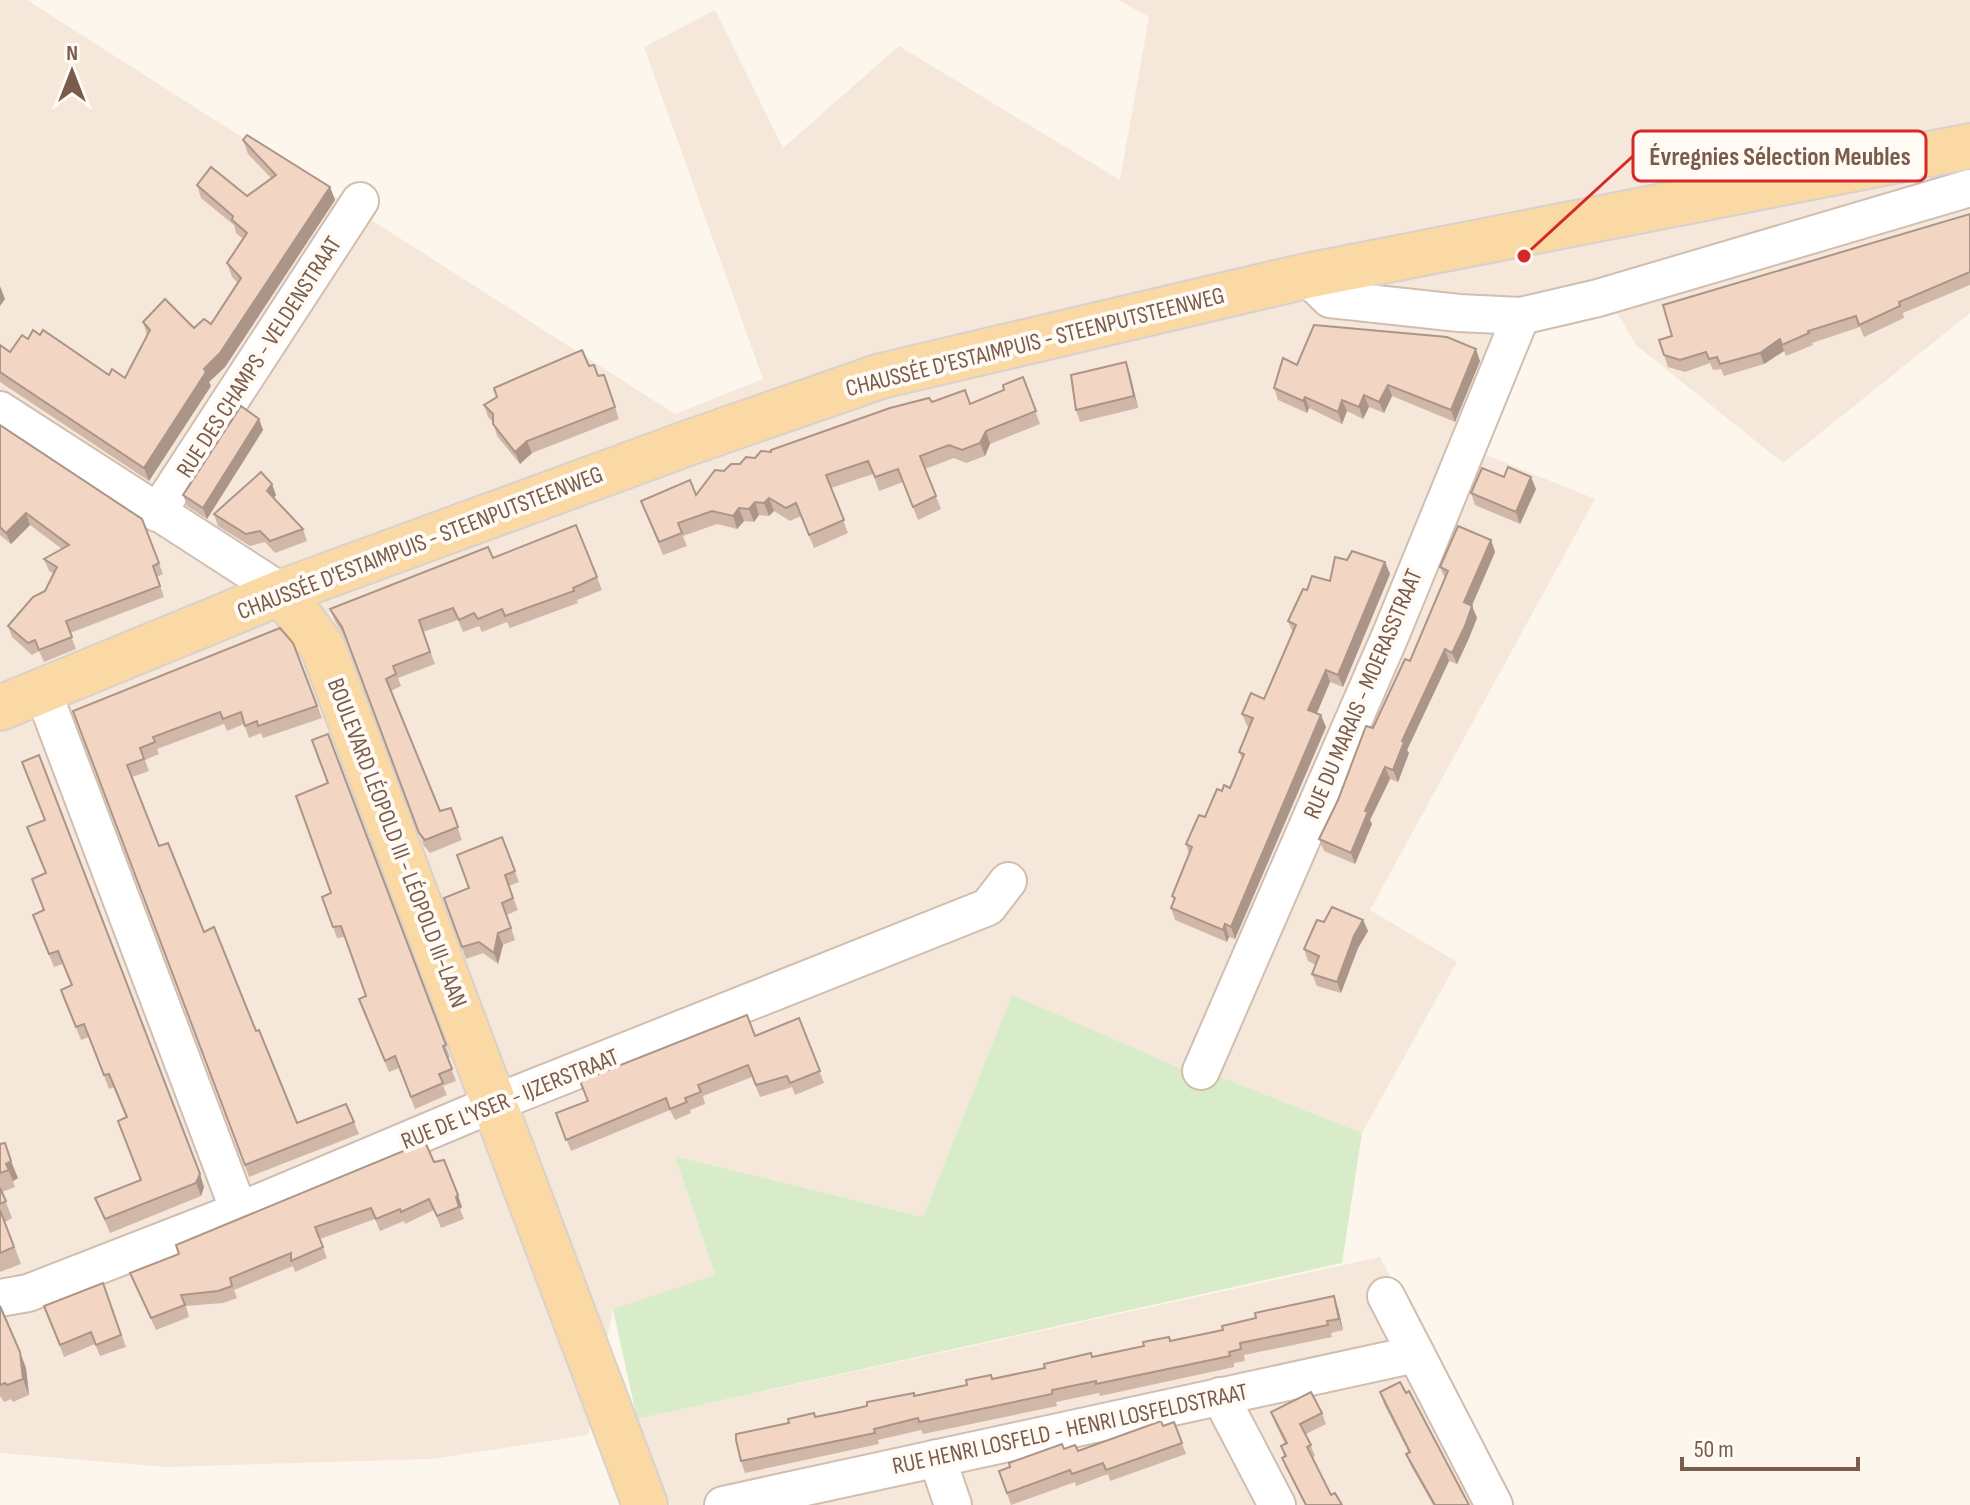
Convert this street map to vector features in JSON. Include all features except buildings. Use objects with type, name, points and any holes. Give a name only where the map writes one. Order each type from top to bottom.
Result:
[{"type":"main road","name":"CHAUSSÉE D'ESTAIMPUIS - STEENPUTSTEENWEG","points":[[0,708],[282,592],[676,447],[881,376],[1306,276],[1970,146]]},
{"type":"main road","name":"BOULEVARD LÉOPOLD III - LÉOPOLD III-LAAN","points":[[282,592],[323,648],[645,1505]]},
{"type":"street","points":[[1306,276],[1330,299],[1459,313],[1521,316],[1598,298],[1970,188]]},
{"type":"street","name":"RUE DES CHAMPS - VELDENSTRAAT","points":[[157,513],[360,201]]},
{"type":"street","name":"RUE DU MARAIS - MOERASSTRAAT","points":[[1201,1071],[1391,634],[1521,316]]},
{"type":"street","points":[[0,410],[282,592]]},
{"type":"street","points":[[43,692],[239,1211]]},
{"type":"street","name":"RUE DE L'YSER - IJZERSTRAAT","points":[[0,1298],[28,1293],[239,1211],[495,1103],[988,907],[1008,881]]},
{"type":"street","points":[[1386,1296],[1494,1505]]},
{"type":"street","name":"RUE HENRI LOSFELD - HENRI LOSFELDSTRAAT","points":[[723,1505],[1416,1354]]},
{"type":"street","points":[[1220,1396],[1277,1505]]},
{"type":"street","points":[[937,1458],[953,1505]]},
{"type":"shaded area","points":[[0,0],[27,0],[675,414],[763,379],[644,47],[715,10],[783,148],[899,46],[1120,180],[1149,17],[1118,0],[1970,0],[1970,313],[1783,463],[1636,345],[1611,303],[1493,339],[1479,452],[1595,499],[1370,910],[1457,962],[1362,1133],[1211,1073],[1187,1071],[1012,996],[923,1217],[675,1156],[715,1275],[613,1309],[588,1435],[432,1459],[167,1467],[0,1453]]},
{"type":"shaded area","points":[[1380,1257],[1508,1505],[670,1505],[637,1419]]},
{"type":"green space","points":[[1012,995],[1187,1071],[1211,1073],[1362,1133],[1342,1263],[637,1419],[613,1309],[715,1275],[675,1156],[923,1217]]},
{"type":"place","name":"Évregnies Sélection Meubles","points":[[1524,256]]}]
